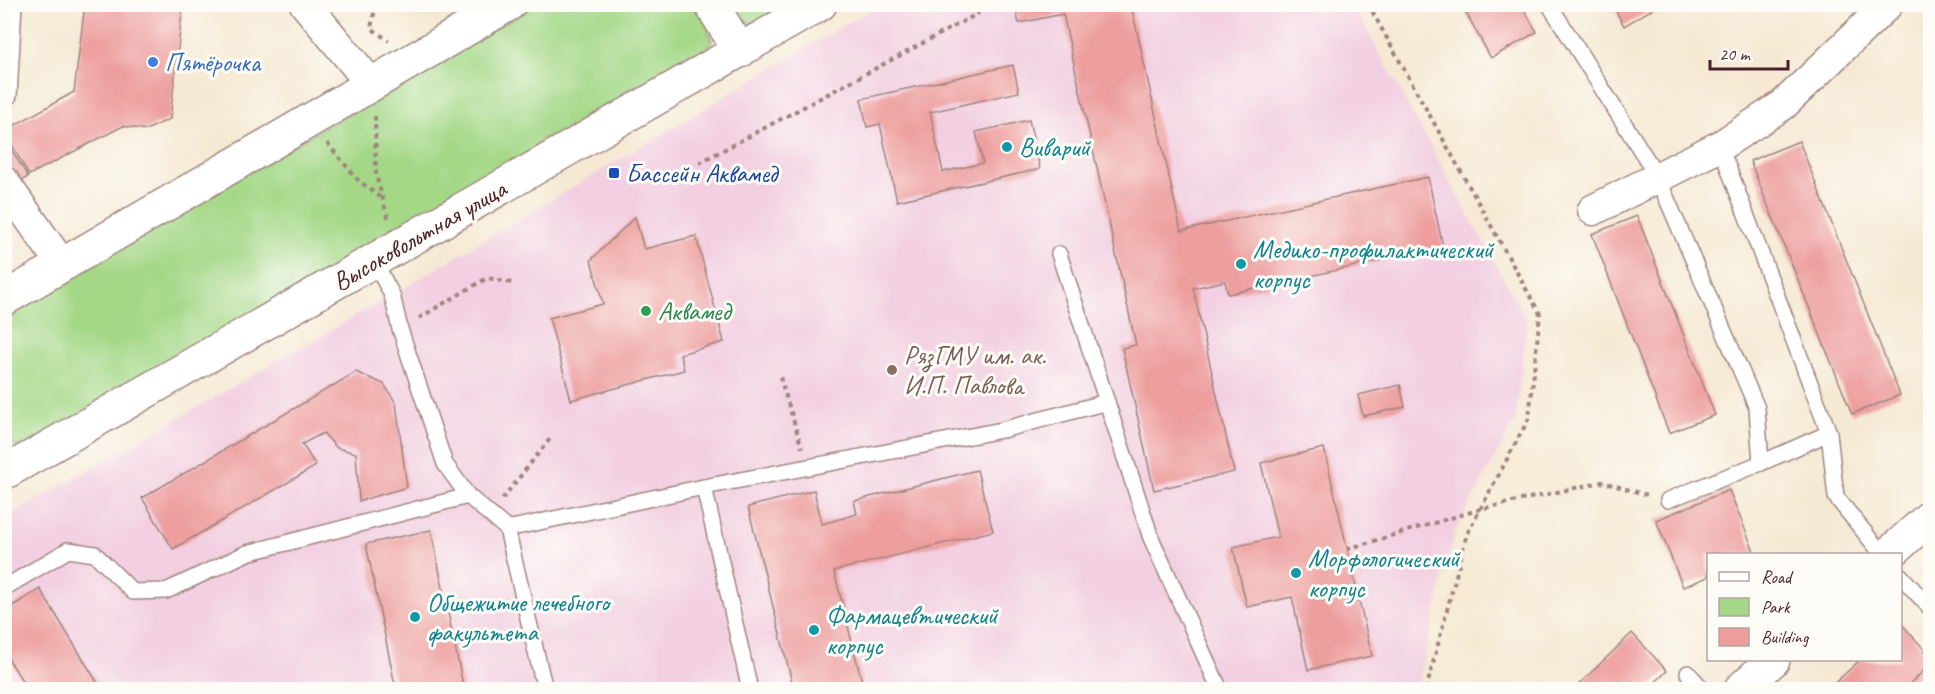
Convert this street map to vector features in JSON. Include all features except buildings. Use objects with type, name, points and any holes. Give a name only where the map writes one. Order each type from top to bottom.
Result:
[{"type":"street","points":[[305,4],[376,83]]},
{"type":"street","points":[[4,299],[509,4]]},
{"type":"street","points":[[711,4],[740,51]]},
{"type":"street","name":"Высоковольтная улица","points":[[9,461],[386,254],[820,4]]},
{"type":"street","points":[[1593,210],[1720,146],[1783,105],[1888,4]]},
{"type":"street","points":[[4,182],[63,266]]},
{"type":"street","points":[[1891,553],[1930,517]]},
{"type":"street","points":[[1740,690],[1772,661]]},
{"type":"lane","points":[[4,100],[9,96],[14,4]]},
{"type":"lane","points":[[1549,4],[1657,176],[1757,408],[1761,463]]},
{"type":"lane","points":[[1720,146],[1829,433],[1836,497],[1880,553]]},
{"type":"lane","points":[[386,254],[400,329],[445,464],[468,496],[507,529],[545,690]]},
{"type":"lane","points":[[1059,254],[1151,538],[1220,690]]},
{"type":"lane","points":[[507,529],[704,487],[1002,430],[1107,402]]},
{"type":"lane","points":[[1668,500],[1829,433]]},
{"type":"lane","points":[[704,487],[750,690]]},
{"type":"lane","points":[[4,588],[68,550],[95,554],[133,592],[166,591],[247,553],[468,496]]},
{"type":"lane","points":[[1902,577],[1930,608]]},
{"type":"lane","points":[[1688,673],[1704,690]]},
{"type":"path","points":[[376,4],[371,28],[389,40],[376,83],[374,103],[376,175],[381,197],[386,254]]},
{"type":"path","points":[[1368,4],[1540,314],[1529,418],[1467,534],[1426,690]]},
{"type":"path","points":[[699,163],[979,13]]},
{"type":"path","points":[[309,122],[358,180],[381,197]]},
{"type":"path","points":[[400,329],[487,278],[512,283]]},
{"type":"path","points":[[780,377],[808,467]]},
{"type":"path","points":[[490,513],[550,439]]},
{"type":"path","points":[[1347,549],[1480,509],[1602,482],[1668,500]]},
{"type":"shaded area","name":"РязГМУ им. ак. И.П. Павлова","points":[[878,5],[1353,5],[1527,321],[1516,419],[1455,531],[1417,689],[5,689],[4,519],[392,295]]},
{"type":"green space","points":[[535,5],[695,5],[707,23],[712,41],[706,52],[20,450],[5,436],[4,313]]},
{"type":"green space","points":[[729,5],[796,5],[769,20],[753,23],[737,15]]},
{"type":"place","name":"Пятёрочка","points":[[153,62]]},
{"type":"place","name":"Виварий","points":[[1007,147]]},
{"type":"place","name":"Бассейн Аквамед","points":[[614,173]]},
{"type":"place","name":"Медико-профилактический корпус","points":[[1241,264]]},
{"type":"place","name":"Аквамед","points":[[646,311]]},
{"type":"place","name":"РязГМУ им. ак. И.П. Павлова","points":[[892,370]]},
{"type":"place","name":"Морфологический корпус","points":[[1296,573]]},
{"type":"place","name":"Общежитие лечебного факультета","points":[[415,617]]},
{"type":"place","name":"Фармацевтический корпус","points":[[814,630]]}]
